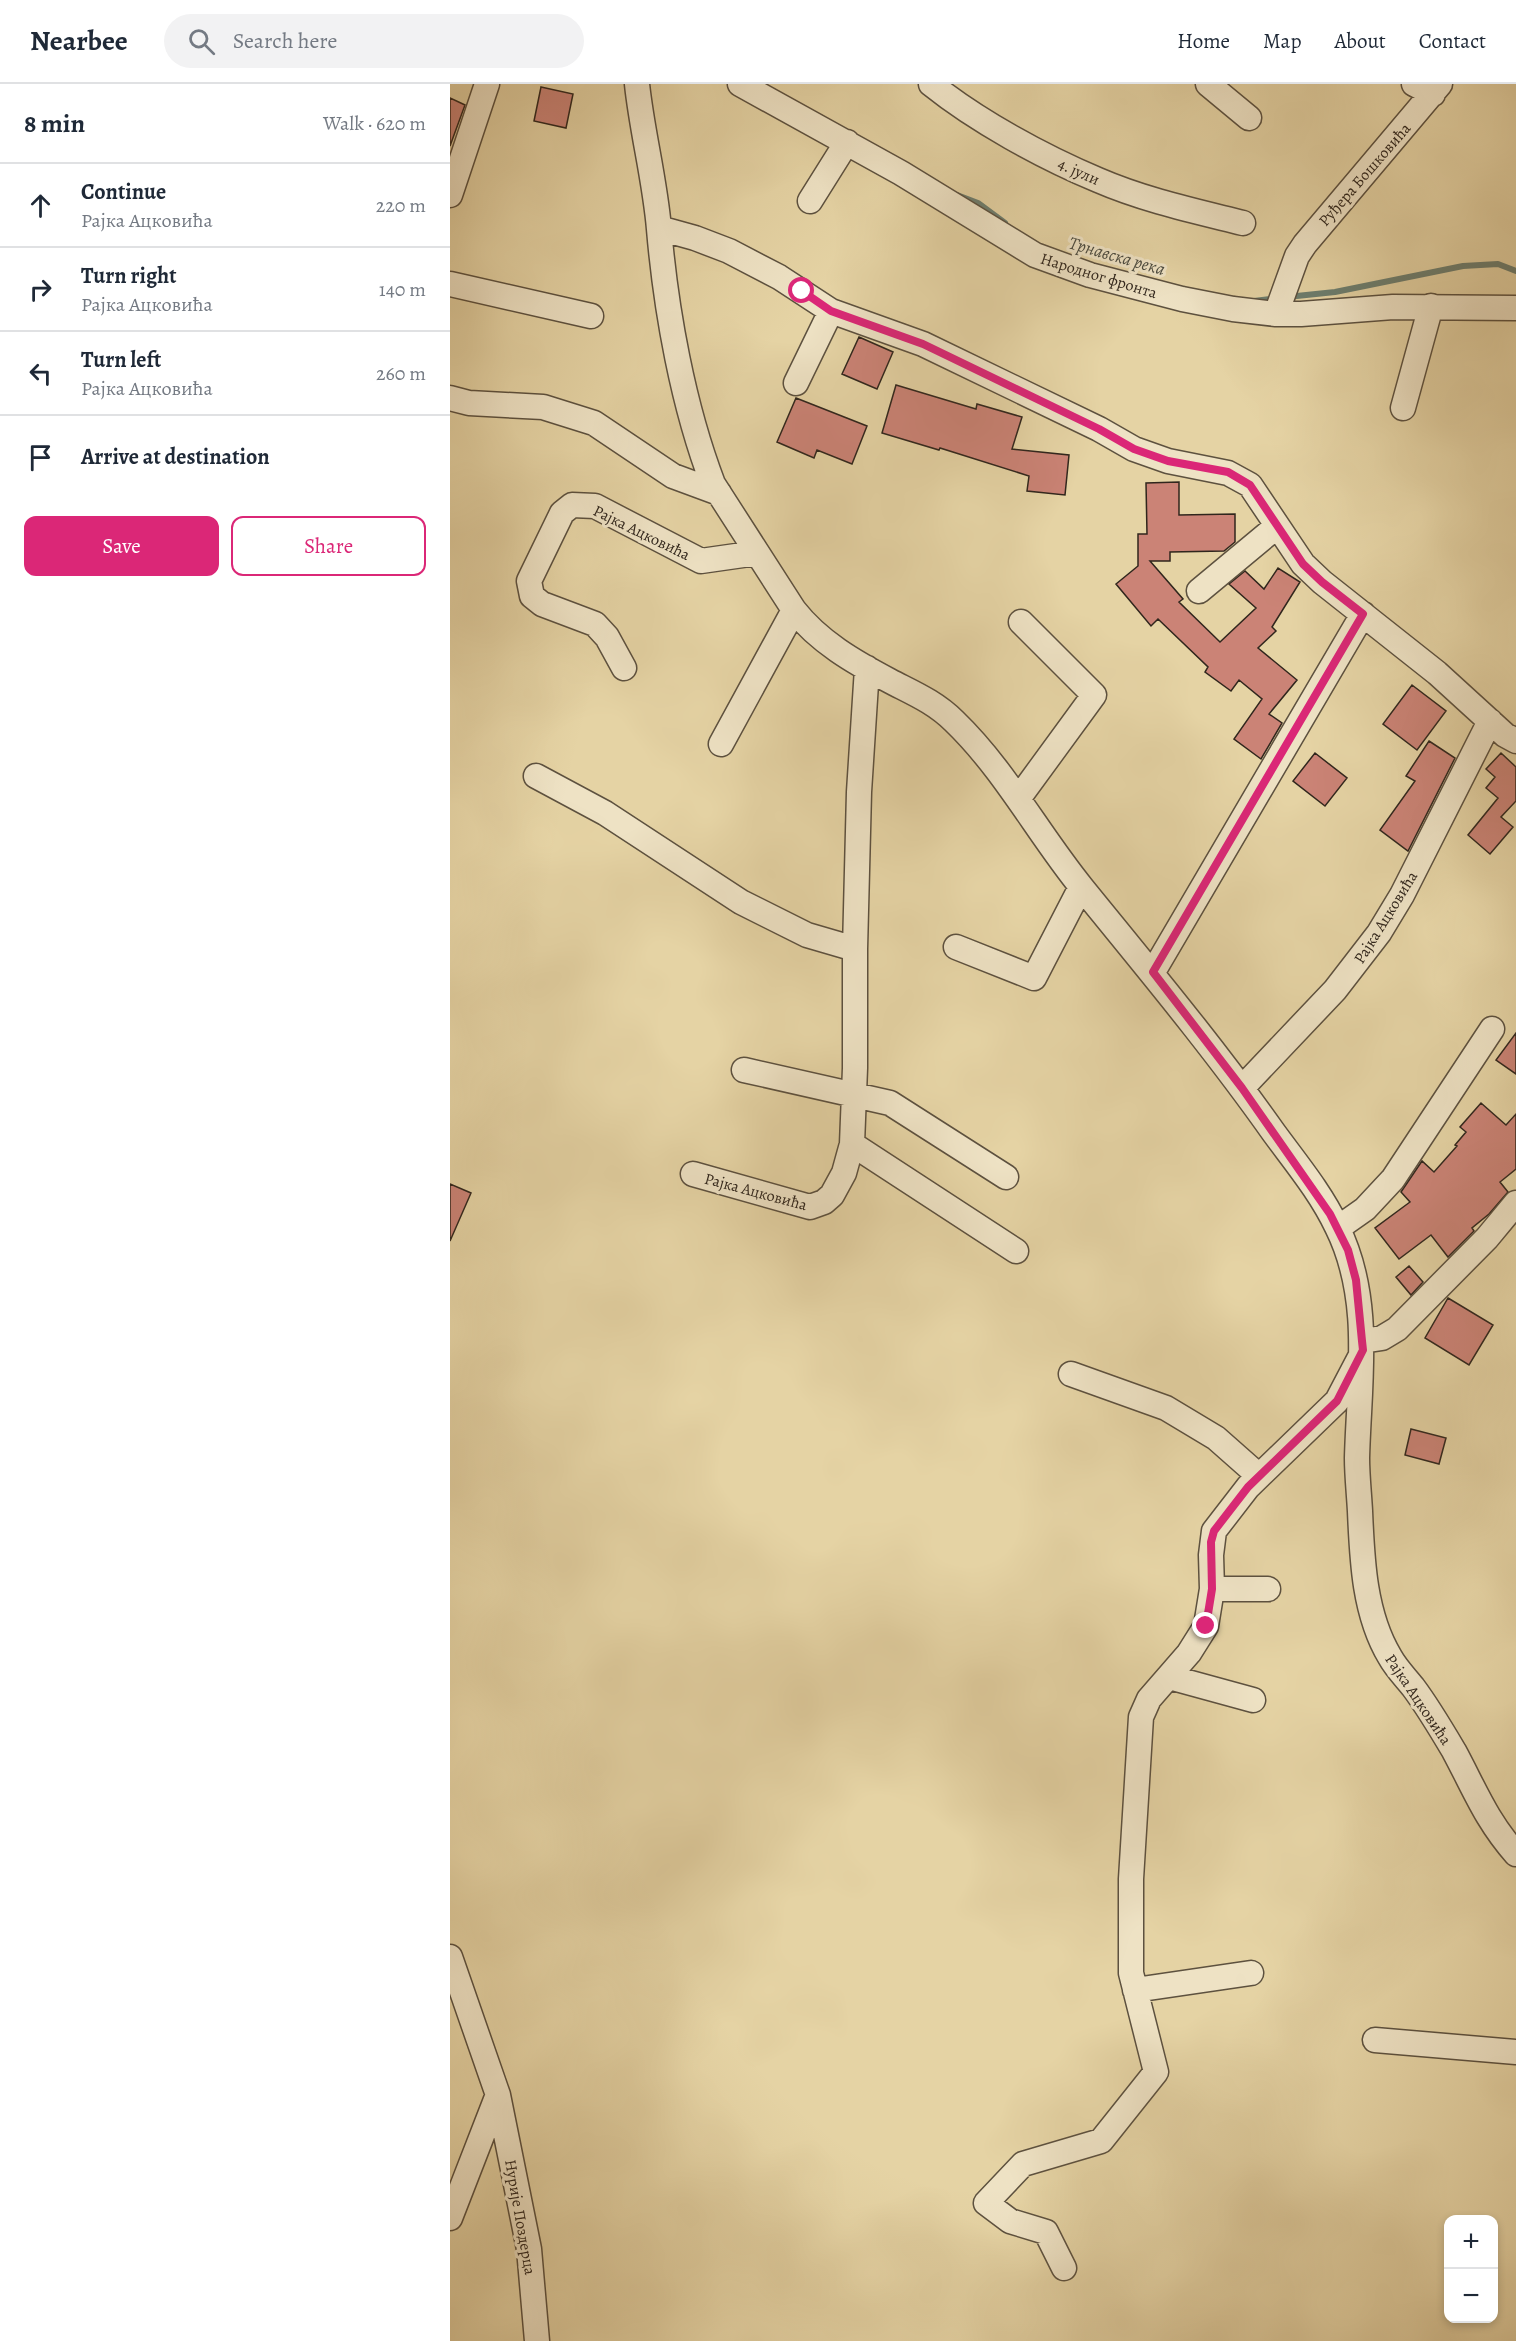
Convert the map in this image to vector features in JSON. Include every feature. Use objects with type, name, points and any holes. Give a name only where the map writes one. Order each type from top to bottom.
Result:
[{"type":"street","points":[[450,195],[459,143],[487,84]]},
{"type":"street","name":"Рајка Ацковића","points":[[637,84],[659,228],[664,287],[682,374],[704,461],[712,483],[807,627],[821,639],[867,668],[936,705],[987,755],[1081,887],[1153,972],[1242,1088],[1317,1194],[1338,1228],[1348,1250],[1356,1280],[1362,1345],[1357,1459],[1362,1560],[1365,1587],[1374,1619],[1391,1659],[1415,1690],[1453,1751],[1490,1821],[1516,1854]]},
{"type":"street","name":"Народног фронта","points":[[740,84],[901,172],[1035,255],[1054,263],[1182,299],[1233,309],[1431,306],[1516,308]]},
{"type":"street","name":"4. јули","points":[[931,84],[989,123],[1057,162],[1099,181],[1157,200],[1243,223]]},
{"type":"street","points":[[1208,84],[1249,118]]},
{"type":"street","name":"Руђера Бошковића","points":[[1278,309],[1298,256],[1305,244],[1429,87]]},
{"type":"street","points":[[810,201],[847,142]]},
{"type":"street","points":[[659,228],[729,250],[779,277],[831,311],[923,344],[1099,429],[1134,449],[1168,461],[1212,468],[1240,478],[1250,485],[1276,527],[1303,564],[1322,582],[1445,680],[1505,735],[1516,741]]},
{"type":"street","points":[[450,284],[591,316]]},
{"type":"street","points":[[1403,408],[1431,306]]},
{"type":"street","points":[[796,383],[831,311]]},
{"type":"street","points":[[450,398],[469,403],[543,406],[594,423],[673,476],[719,493]]},
{"type":"street","name":"Рајка Ацковића","points":[[624,668],[607,637],[595,624],[542,604],[532,596],[529,581],[562,513],[572,505],[595,506],[701,561],[757,553]]},
{"type":"street","points":[[1199,591],[1276,527]]},
{"type":"street","points":[[721,744],[794,610]]},
{"type":"street","points":[[1153,972],[1363,614]]},
{"type":"street","points":[[1018,799],[1094,695],[1021,622]]},
{"type":"street","name":"Рајка Ацковића","points":[[693,1174],[810,1207],[816,1206],[832,1195],[849,1159],[852,1144],[854,1094],[859,792],[867,668]]},
{"type":"street","name":"Рајка Ацковића","points":[[1242,1088],[1335,990],[1379,933],[1402,895],[1490,722]]},
{"type":"street","points":[[536,776],[605,813],[741,902],[807,934],[855,949]]},
{"type":"street","points":[[956,947],[1034,978],[1081,887]]},
{"type":"street","points":[[1338,1228],[1365,1209],[1393,1179],[1492,1029]]},
{"type":"street","points":[[744,1070],[890,1103],[1006,1177]]},
{"type":"street","points":[[852,1144],[1016,1251]]},
{"type":"street","points":[[1064,2268],[1046,2232],[1010,2221],[986,2203],[1023,2164],[1101,2141],[1156,2072],[1131,1973],[1131,1914],[1139,1729],[1141,1717],[1149,1699],[1189,1653],[1206,1626],[1212,1589],[1211,1549],[1214,1531],[1236,1501],[1259,1476],[1337,1401],[1362,1345],[1382,1338],[1397,1329],[1487,1238],[1516,1203]]},
{"type":"street","points":[[1071,1374],[1166,1408],[1216,1438],[1259,1476]]},
{"type":"street","points":[[1212,1589],[1268,1589]]},
{"type":"street","points":[[1169,1677],[1253,1700]]},
{"type":"street","name":"Нурије Поздерца","points":[[450,1957],[498,2095],[529,2249],[537,2341]]},
{"type":"street","points":[[1135,1990],[1251,1973]]},
{"type":"street","points":[[1376,2040],[1516,2052]]},
{"type":"street","points":[[450,2218],[498,2095]]},
{"type":"building","points":[[541,87],[573,94],[566,128],[534,121]]},
{"type":"building","points":[[450,98],[465,105],[450,146]]},
{"type":"building","points":[[859,337],[893,352],[877,389],[842,374]]},
{"type":"building","points":[[896,385],[976,409],[977,404],[1022,417],[1012,449],[1069,455],[1065,495],[1027,491],[1029,476],[940,448],[939,450],[882,433]]},
{"type":"building","points":[[796,398],[867,426],[852,464],[817,450],[814,458],[777,442]]},
{"type":"building","points":[[1179,482],[1179,515],[1235,514],[1235,542],[1224,551],[1170,552],[1170,561],[1150,561],[1183,599],[1179,602],[1220,642],[1256,608],[1229,584],[1245,571],[1264,589],[1278,568],[1300,582],[1272,627],[1276,631],[1258,648],[1297,680],[1269,714],[1282,723],[1261,759],[1234,739],[1262,699],[1239,680],[1231,691],[1205,672],[1208,667],[1158,619],[1151,626],[1116,584],[1138,566],[1138,534],[1147,534],[1146,483]]},
{"type":"building","points":[[1412,685],[1446,711],[1417,750],[1383,724]]},
{"type":"building","points":[[1429,741],[1455,758],[1408,851],[1380,830],[1415,781],[1406,776]]},
{"type":"building","points":[[1315,753],[1347,778],[1325,806],[1293,781]]},
{"type":"building","points":[[1501,753],[1516,767],[1516,801],[1501,817],[1513,827],[1490,854],[1468,835],[1498,798],[1486,788],[1495,777],[1486,769]]},
{"type":"building","points":[[1516,1033],[1516,1074],[1496,1060]]},
{"type":"building","points":[[1481,1103],[1506,1125],[1516,1114],[1516,1169],[1500,1182],[1508,1192],[1489,1214],[1472,1228],[1474,1231],[1448,1257],[1431,1235],[1399,1259],[1375,1228],[1410,1202],[1401,1192],[1422,1161],[1434,1172],[1457,1146],[1455,1145],[1466,1132],[1460,1127]]},
{"type":"building","points":[[450,1184],[471,1193],[450,1241]]},
{"type":"building","points":[[1409,1266],[1423,1282],[1411,1295],[1396,1277]]},
{"type":"building","points":[[1448,1298],[1493,1325],[1469,1365],[1425,1338]]},
{"type":"building","points":[[1411,1429],[1446,1438],[1439,1464],[1405,1455]]},
{"type":"waterway","name":"Трнавска река","points":[[957,195],[978,203],[1005,223]]},
{"type":"waterway","name":"Трнавска река","points":[[1287,297],[1335,292],[1463,266],[1498,264],[1516,271]]},
{"type":"waterway","name":"Трнавска река","points":[[1254,301],[1277,298]]},
{"type":"route","points":[[802,291],[831,311],[923,344],[1099,429],[1134,449],[1168,461],[1228,472],[1240,478],[1250,485],[1276,527],[1303,564],[1363,614],[1153,972],[1242,1088],[1317,1194],[1338,1228],[1348,1250],[1356,1280],[1363,1350],[1337,1401],[1248,1487],[1214,1531],[1211,1542],[1212,1589],[1206,1626]]}]
